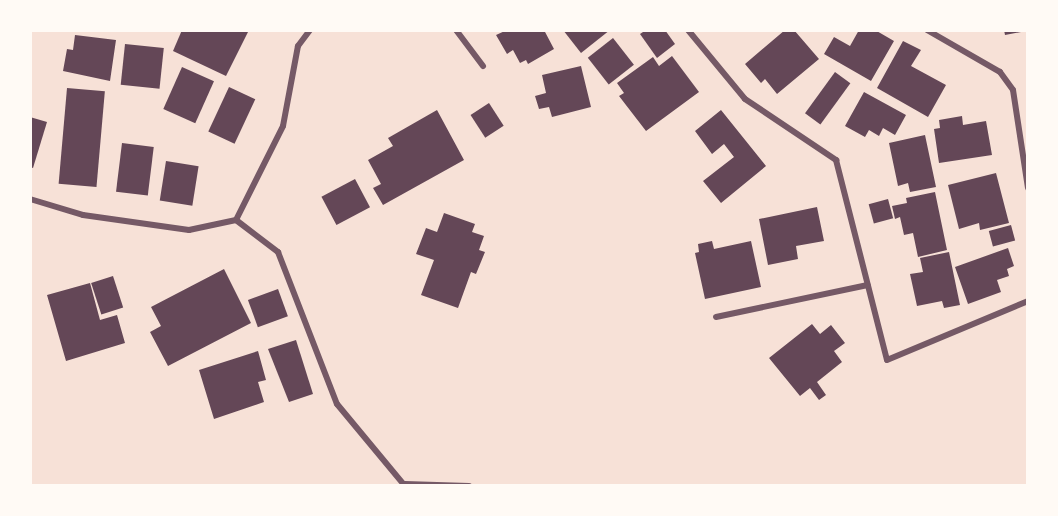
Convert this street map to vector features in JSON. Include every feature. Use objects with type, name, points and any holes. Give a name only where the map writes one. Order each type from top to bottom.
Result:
[{"type":"street","points":[[236,220],[283,126],[298,46],[310,30]]},
{"type":"street","points":[[456,30],[483,66]]},
{"type":"street","points":[[688,30],[746,99],[836,160],[887,360],[1028,302]]},
{"type":"street","points":[[927,30],[1000,72],[1013,90],[1028,188]]},
{"type":"street","points":[[30,199],[83,215],[189,230],[236,220],[278,252],[337,404],[405,485],[469,486]]},
{"type":"street","points":[[716,317],[868,285]]},
{"type":"building","points":[[182,30],[249,30],[226,76],[173,51]]},
{"type":"building","points":[[507,30],[544,30],[554,49],[528,64],[526,60],[520,63],[513,50],[507,54],[496,35]]},
{"type":"building","points":[[563,30],[610,30],[581,53]]},
{"type":"building","points":[[646,30],[665,30],[675,44],[657,58],[640,34]]},
{"type":"building","points":[[785,30],[794,30],[819,59],[777,94],[765,79],[761,83],[745,64]]},
{"type":"building","points":[[859,30],[875,30],[894,41],[871,81],[824,54],[834,37],[850,46]]},
{"type":"building","points":[[1004,30],[1020,30],[1021,32],[1005,35]]},
{"type":"building","points":[[75,35],[116,40],[110,81],[63,71],[67,49],[73,50]]},
{"type":"building","points":[[613,38],[634,65],[609,84],[588,58]]},
{"type":"building","points":[[903,41],[921,50],[911,66],[946,85],[928,117],[877,88]]},
{"type":"building","points":[[125,44],[164,48],[160,89],[121,85]]},
{"type":"building","points":[[672,56],[699,92],[646,131],[619,96],[624,93],[617,83],[653,57],[659,66]]},
{"type":"building","points":[[581,66],[591,107],[552,117],[549,107],[539,109],[535,96],[546,93],[542,75]]},
{"type":"building","points":[[182,67],[214,81],[195,123],[163,109]]},
{"type":"building","points":[[835,72],[850,83],[820,124],[805,113]]},
{"type":"building","points":[[229,87],[255,99],[235,144],[208,131]]},
{"type":"building","points":[[67,88],[105,91],[96,187],[59,184]]},
{"type":"building","points":[[864,92],[906,115],[895,135],[883,128],[879,136],[869,130],[865,137],[845,126]]},
{"type":"building","points":[[489,103],[504,126],[485,138],[471,115]]},
{"type":"building","points":[[437,110],[464,160],[383,205],[373,188],[381,184],[368,160],[393,146],[388,138]]},
{"type":"building","points":[[721,110],[766,166],[721,203],[703,181],[734,157],[724,144],[712,154],[695,131]]},
{"type":"building","points":[[962,116],[963,125],[986,121],[992,155],[939,163],[934,129],[940,128],[939,120]]},
{"type":"building","points":[[30,117],[47,122],[33,168],[30,167]]},
{"type":"building","points":[[925,135],[936,187],[910,192],[908,183],[898,186],[889,143]]},
{"type":"building","points":[[122,143],[154,147],[148,196],[116,192]]},
{"type":"building","points":[[166,161],[199,166],[192,206],[160,201]]},
{"type":"building","points":[[996,173],[1009,223],[980,230],[979,223],[959,229],[948,185]]},
{"type":"building","points":[[355,179],[370,207],[336,225],[321,197]]},
{"type":"building","points":[[935,192],[947,250],[918,257],[913,233],[904,235],[900,217],[895,219],[892,206],[907,203],[906,198]]},
{"type":"building","points":[[888,199],[893,218],[874,223],[869,204]]},
{"type":"building","points":[[817,207],[824,241],[796,246],[798,259],[768,265],[759,219]]},
{"type":"building","points":[[444,213],[475,224],[472,232],[484,236],[479,250],[485,252],[476,274],[471,272],[458,308],[421,295],[434,260],[416,254],[426,228],[437,232]]},
{"type":"building","points":[[1011,225],[1015,240],[993,246],[989,231]]},
{"type":"building","points":[[712,241],[714,249],[751,241],[761,287],[705,299],[695,253],[699,252],[698,244]]},
{"type":"building","points":[[1008,248],[1014,266],[1007,269],[1009,276],[997,280],[1001,292],[968,304],[955,267]]},
{"type":"building","points":[[949,252],[960,305],[944,308],[942,301],[917,306],[910,274],[923,272],[920,258]]},
{"type":"building","points":[[224,269],[251,323],[168,366],[150,332],[161,326],[151,307]]},
{"type":"building","points":[[113,276],[123,307],[101,314],[91,283]]},
{"type":"building","points":[[90,283],[100,320],[117,315],[125,343],[66,361],[47,295]]},
{"type":"building","points":[[278,289],[288,316],[258,327],[248,300]]},
{"type":"building","points":[[812,324],[820,334],[831,325],[845,343],[834,351],[842,362],[817,382],[826,395],[819,400],[810,388],[800,396],[769,358]]},
{"type":"building","points":[[296,340],[313,394],[289,402],[268,349]]},
{"type":"building","points":[[258,351],[266,380],[258,382],[264,402],[214,419],[199,370]]}]
